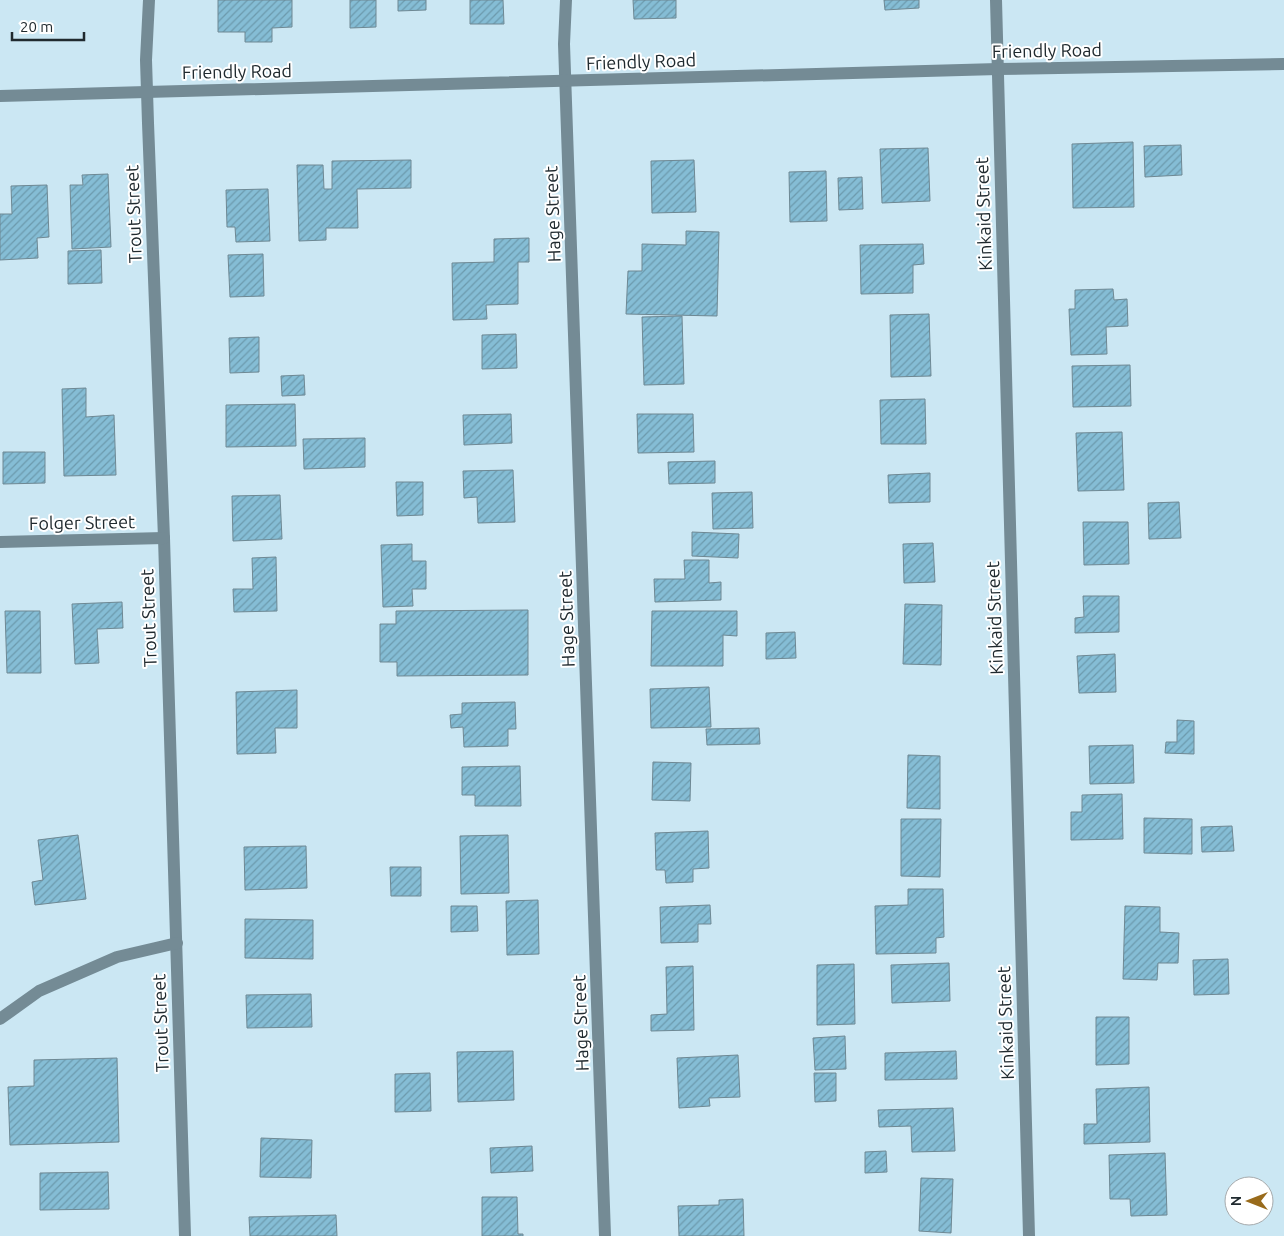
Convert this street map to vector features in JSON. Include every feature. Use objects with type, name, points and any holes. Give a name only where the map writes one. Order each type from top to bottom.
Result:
[{"type":"street","name":"Trout Street","points":[[149,0],[146,60],[164,538],[185,1236]]},
{"type":"street","name":"Hage Street","points":[[566,0],[564,44],[606,1236]]},
{"type":"street","name":"Kinkaid Street","points":[[996,0],[1029,1236]]},
{"type":"street","name":"Friendly Road","points":[[0,96],[998,69],[1284,64]]},
{"type":"street","name":"Folger Street","points":[[0,542],[164,538]]},
{"type":"street","points":[[0,1019],[39,991],[117,957],[177,943]]},
{"type":"building","points":[[218,0],[292,0],[292,27],[272,28],[272,42],[245,42],[245,32],[218,32]]},
{"type":"building","points":[[350,0],[376,0],[376,27],[350,28]]},
{"type":"building","points":[[398,0],[426,0],[426,10],[398,11]]},
{"type":"building","points":[[470,0],[503,0],[504,24],[470,24]]},
{"type":"building","points":[[633,0],[676,0],[676,18],[634,19]]},
{"type":"building","points":[[884,0],[919,0],[919,8],[885,10]]},
{"type":"building","points":[[1133,142],[1134,207],[1073,208],[1072,144]]},
{"type":"building","points":[[1181,145],[1182,175],[1145,177],[1144,146]]},
{"type":"building","points":[[928,148],[930,201],[882,203],[880,149]]},
{"type":"building","points":[[411,160],[411,188],[357,189],[358,228],[326,228],[326,240],[299,241],[297,165],[323,165],[324,189],[332,189],[332,161]]},
{"type":"building","points":[[694,160],[696,212],[652,213],[651,161]]},
{"type":"building","points":[[826,171],[827,221],[790,222],[789,172]]},
{"type":"building","points":[[108,174],[111,247],[72,249],[70,185],[83,185],[82,175]]},
{"type":"building","points":[[862,177],[863,209],[839,210],[838,178]]},
{"type":"building","points":[[47,185],[49,237],[37,238],[38,258],[0,260],[0,214],[12,214],[11,186]]},
{"type":"building","points":[[268,189],[270,241],[236,242],[235,227],[227,227],[226,190]]},
{"type":"building","points":[[686,231],[719,232],[717,316],[626,314],[628,271],[642,271],[642,244],[686,245]]},
{"type":"building","points":[[529,238],[529,262],[518,262],[518,304],[486,305],[487,319],[453,320],[452,263],[494,262],[494,239]]},
{"type":"building","points":[[923,244],[924,264],[913,265],[913,293],[861,294],[860,245]]},
{"type":"building","points":[[101,250],[102,283],[68,284],[68,251]]},
{"type":"building","points":[[263,254],[264,296],[230,297],[228,255]]},
{"type":"building","points":[[1113,289],[1114,300],[1127,299],[1128,326],[1106,327],[1107,354],[1071,355],[1069,309],[1075,309],[1075,290]]},
{"type":"building","points":[[929,314],[931,376],[891,377],[890,315]]},
{"type":"building","points":[[682,316],[684,384],[644,385],[642,317]]},
{"type":"building","points":[[516,334],[517,368],[482,369],[482,335]]},
{"type":"building","points":[[259,337],[259,372],[230,373],[229,338]]},
{"type":"building","points":[[1130,365],[1131,406],[1073,407],[1072,366]]},
{"type":"building","points":[[304,375],[305,395],[282,396],[281,376]]},
{"type":"building","points":[[86,388],[86,417],[114,415],[116,475],[64,476],[62,389]]},
{"type":"building","points":[[925,399],[926,444],[881,444],[880,400]]},
{"type":"building","points":[[295,404],[296,446],[226,447],[226,405]]},
{"type":"building","points":[[511,414],[512,443],[464,445],[463,415]]},
{"type":"building","points":[[637,414],[693,414],[694,452],[638,453]]},
{"type":"building","points":[[1122,432],[1124,490],[1078,491],[1076,433]]},
{"type":"building","points":[[365,438],[365,467],[304,469],[303,439]]},
{"type":"building","points":[[3,452],[45,452],[45,483],[3,484]]},
{"type":"building","points":[[715,461],[715,483],[669,484],[668,462]]},
{"type":"building","points":[[513,470],[515,522],[478,523],[477,497],[464,498],[463,471]]},
{"type":"building","points":[[930,473],[930,502],[889,503],[888,475]]},
{"type":"building","points":[[396,482],[423,482],[423,515],[397,516]]},
{"type":"building","points":[[752,492],[753,528],[713,529],[712,493]]},
{"type":"building","points":[[280,495],[282,539],[233,541],[232,496]]},
{"type":"building","points":[[1179,502],[1181,538],[1149,539],[1148,503]]},
{"type":"building","points":[[1083,522],[1128,522],[1129,564],[1084,565]]},
{"type":"building","points":[[692,532],[739,534],[738,558],[692,556]]},
{"type":"building","points":[[933,543],[935,582],[904,583],[903,544]]},
{"type":"building","points":[[412,544],[412,561],[426,561],[426,589],[412,589],[413,606],[383,607],[381,545]]},
{"type":"building","points":[[276,557],[277,611],[234,612],[233,589],[253,589],[252,558]]},
{"type":"building","points":[[684,560],[709,560],[709,583],[721,582],[721,600],[655,602],[654,579],[685,579]]},
{"type":"building","points":[[1083,596],[1119,596],[1119,632],[1075,633],[1075,618],[1084,617]]},
{"type":"building","points":[[122,602],[123,628],[97,629],[99,663],[75,664],[72,604]]},
{"type":"building","points":[[905,604],[942,605],[941,665],[903,664]]},
{"type":"building","points":[[528,610],[528,675],[397,676],[397,662],[380,662],[380,624],[396,624],[396,611]]},
{"type":"building","points":[[5,611],[40,611],[41,673],[7,673]]},
{"type":"building","points":[[652,611],[737,611],[737,636],[723,635],[723,666],[651,666]]},
{"type":"building","points":[[795,632],[796,658],[766,659],[766,633]]},
{"type":"building","points":[[1115,654],[1116,692],[1079,693],[1077,656]]},
{"type":"building","points":[[709,687],[711,727],[651,728],[650,689]]},
{"type":"building","points":[[297,690],[297,728],[275,728],[276,753],[237,754],[236,692]]},
{"type":"building","points":[[515,702],[516,729],[508,729],[508,746],[464,747],[463,727],[451,728],[450,715],[462,714],[462,703]]},
{"type":"building","points":[[1177,720],[1194,721],[1194,754],[1165,753],[1166,742],[1177,742]]},
{"type":"building","points":[[759,728],[760,744],[707,745],[706,729]]},
{"type":"building","points":[[1133,745],[1134,783],[1090,784],[1089,746]]},
{"type":"building","points":[[908,755],[940,756],[940,809],[907,808]]},
{"type":"building","points":[[653,762],[691,763],[690,801],[652,800]]},
{"type":"building","points":[[520,766],[521,806],[475,806],[475,795],[462,795],[462,767]]},
{"type":"building","points":[[1122,794],[1123,839],[1071,840],[1071,812],[1082,812],[1082,795]]},
{"type":"building","points":[[1144,818],[1192,819],[1192,854],[1144,853]]},
{"type":"building","points":[[901,819],[941,819],[940,877],[901,876]]},
{"type":"building","points":[[1232,826],[1234,851],[1202,852],[1201,827]]},
{"type":"building","points":[[708,831],[709,868],[693,869],[693,882],[666,883],[665,870],[656,870],[655,833]]},
{"type":"building","points":[[78,835],[86,899],[35,905],[32,882],[43,880],[38,840]]},
{"type":"building","points":[[508,835],[509,893],[461,894],[460,836]]},
{"type":"building","points":[[306,846],[307,888],[245,890],[244,847]]},
{"type":"building","points":[[390,867],[421,867],[421,896],[391,896]]},
{"type":"building","points":[[908,889],[943,889],[944,937],[936,938],[936,953],[876,954],[875,906],[908,905]]},
{"type":"building","points":[[538,900],[539,954],[507,955],[506,901]]},
{"type":"building","points":[[710,905],[711,924],[698,924],[698,942],[661,943],[660,907]]},
{"type":"building","points":[[451,906],[477,906],[478,931],[451,932]]},
{"type":"building","points":[[1125,906],[1160,907],[1160,932],[1179,933],[1178,963],[1158,963],[1157,980],[1123,979]]},
{"type":"building","points":[[245,919],[313,920],[313,959],[245,958]]},
{"type":"building","points":[[1228,959],[1229,994],[1194,995],[1193,960]]},
{"type":"building","points":[[949,963],[950,1001],[892,1003],[891,965]]},
{"type":"building","points":[[854,964],[855,1024],[817,1025],[817,965]]},
{"type":"building","points":[[693,966],[694,1030],[651,1031],[651,1015],[667,1014],[666,967]]},
{"type":"building","points":[[311,994],[312,1027],[247,1028],[246,995]]},
{"type":"building","points":[[1096,1017],[1129,1017],[1129,1064],[1096,1065]]},
{"type":"building","points":[[845,1036],[846,1069],[815,1070],[813,1038]]},
{"type":"building","points":[[513,1051],[514,1100],[458,1102],[457,1052]]},
{"type":"building","points":[[956,1051],[957,1079],[885,1080],[885,1053]]},
{"type":"building","points":[[738,1055],[740,1097],[709,1098],[710,1106],[679,1108],[677,1058]]},
{"type":"building","points":[[117,1058],[119,1142],[10,1145],[8,1087],[34,1086],[34,1060]]},
{"type":"building","points":[[430,1073],[431,1111],[395,1112],[395,1074]]},
{"type":"building","points":[[814,1073],[836,1073],[836,1101],[815,1102]]},
{"type":"building","points":[[1149,1087],[1150,1142],[1084,1144],[1084,1124],[1097,1124],[1096,1089]]},
{"type":"building","points":[[953,1108],[955,1151],[912,1152],[911,1126],[879,1127],[878,1110]]},
{"type":"building","points":[[261,1138],[312,1140],[311,1178],[260,1177]]},
{"type":"building","points":[[532,1146],[533,1171],[491,1173],[490,1148]]},
{"type":"building","points":[[886,1151],[887,1172],[865,1173],[865,1152]]},
{"type":"building","points":[[1165,1153],[1167,1215],[1131,1216],[1130,1199],[1110,1199],[1109,1155]]},
{"type":"building","points":[[108,1172],[109,1209],[40,1210],[40,1173]]},
{"type":"building","points":[[921,1178],[953,1179],[951,1233],[919,1231]]},
{"type":"building","points":[[482,1197],[517,1197],[518,1234],[523,1234],[523,1236],[482,1236]]},
{"type":"building","points":[[743,1199],[744,1236],[679,1236],[678,1206],[719,1205],[719,1200]]},
{"type":"building","points":[[336,1215],[337,1236],[250,1236],[249,1217]]}]
